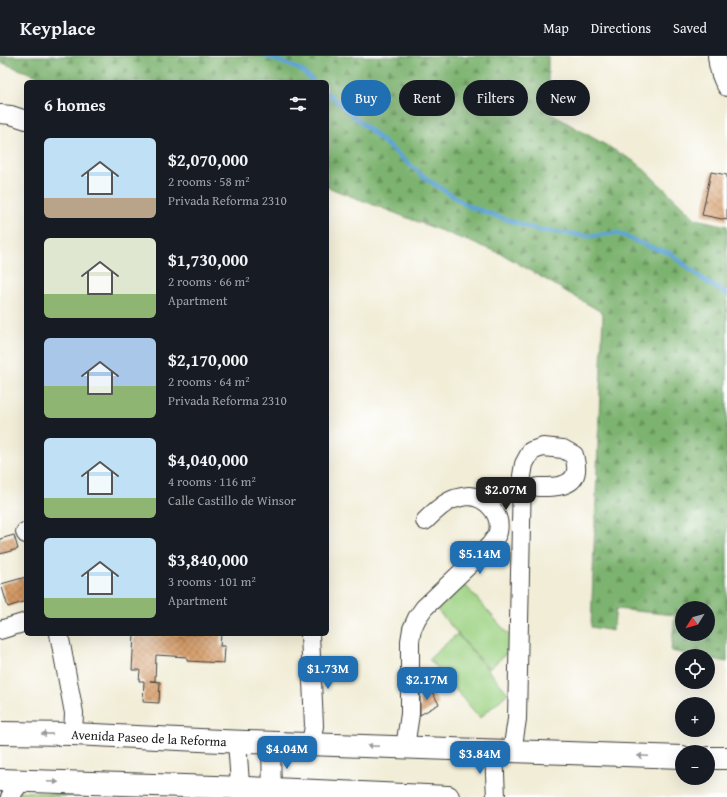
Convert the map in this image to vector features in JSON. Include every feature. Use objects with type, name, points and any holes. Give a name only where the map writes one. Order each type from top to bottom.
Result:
[{"type":"main road","name":"Avenida Paseo de la Reforma","points":[[0,733],[74,734],[237,742],[675,757]]},
{"type":"main road","points":[[715,758],[727,758]]},
{"type":"main road","points":[[10,786],[448,797]]},
{"type":"street","points":[[717,56],[722,80],[727,87]]},
{"type":"street","points":[[0,114],[24,119]]},
{"type":"street","points":[[496,797],[503,752],[517,719],[522,476],[524,464],[531,451],[543,447],[563,449],[574,455],[576,472],[570,482],[562,485],[538,487]]},
{"type":"street","points":[[404,747],[410,714],[410,641],[412,629],[424,608],[490,545],[498,533],[499,522],[495,511],[483,500],[468,496],[452,499],[435,510],[425,521]]},
{"type":"street","points":[[0,630],[24,623]]},
{"type":"street","points":[[59,636],[74,713],[74,734]]},
{"type":"street","points":[[310,636],[314,726],[311,744]]},
{"type":"street","points":[[237,742],[241,793]]},
{"type":"street","points":[[271,743],[272,793]]},
{"type":"green space","points":[[0,56],[548,56],[548,80],[536,80],[536,116],[555,116],[637,163],[696,219],[727,226],[727,662],[715,659],[715,649],[675,649],[675,652],[671,651],[675,615],[616,609],[613,631],[591,627],[603,313],[502,254],[329,188],[329,80],[48,80],[0,62]]},
{"type":"green space","points":[[465,585],[517,644],[489,669],[437,610]]},
{"type":"green space","points":[[457,634],[508,693],[480,718],[429,659]]},
{"type":"green space","points":[[2,790],[88,796],[1,797]]},
{"type":"building","points":[[711,172],[727,175],[727,220],[702,215]]},
{"type":"building","points":[[14,535],[18,549],[0,554],[0,539]]},
{"type":"building","points":[[24,578],[24,602],[8,607],[1,584]]},
{"type":"building","points":[[134,636],[221,636],[220,646],[225,646],[224,663],[187,661],[187,657],[156,655],[155,681],[150,681],[160,682],[159,703],[143,702],[144,681],[139,681],[140,670],[132,670]]},
{"type":"building","points":[[429,687],[439,704],[420,715],[420,692]]},
{"type":"waterway","points":[[266,56],[301,70],[312,80]]},
{"type":"waterway","points":[[329,95],[424,177],[468,206],[537,230],[590,236],[618,233],[647,246],[670,253],[705,281],[727,294]]}]
